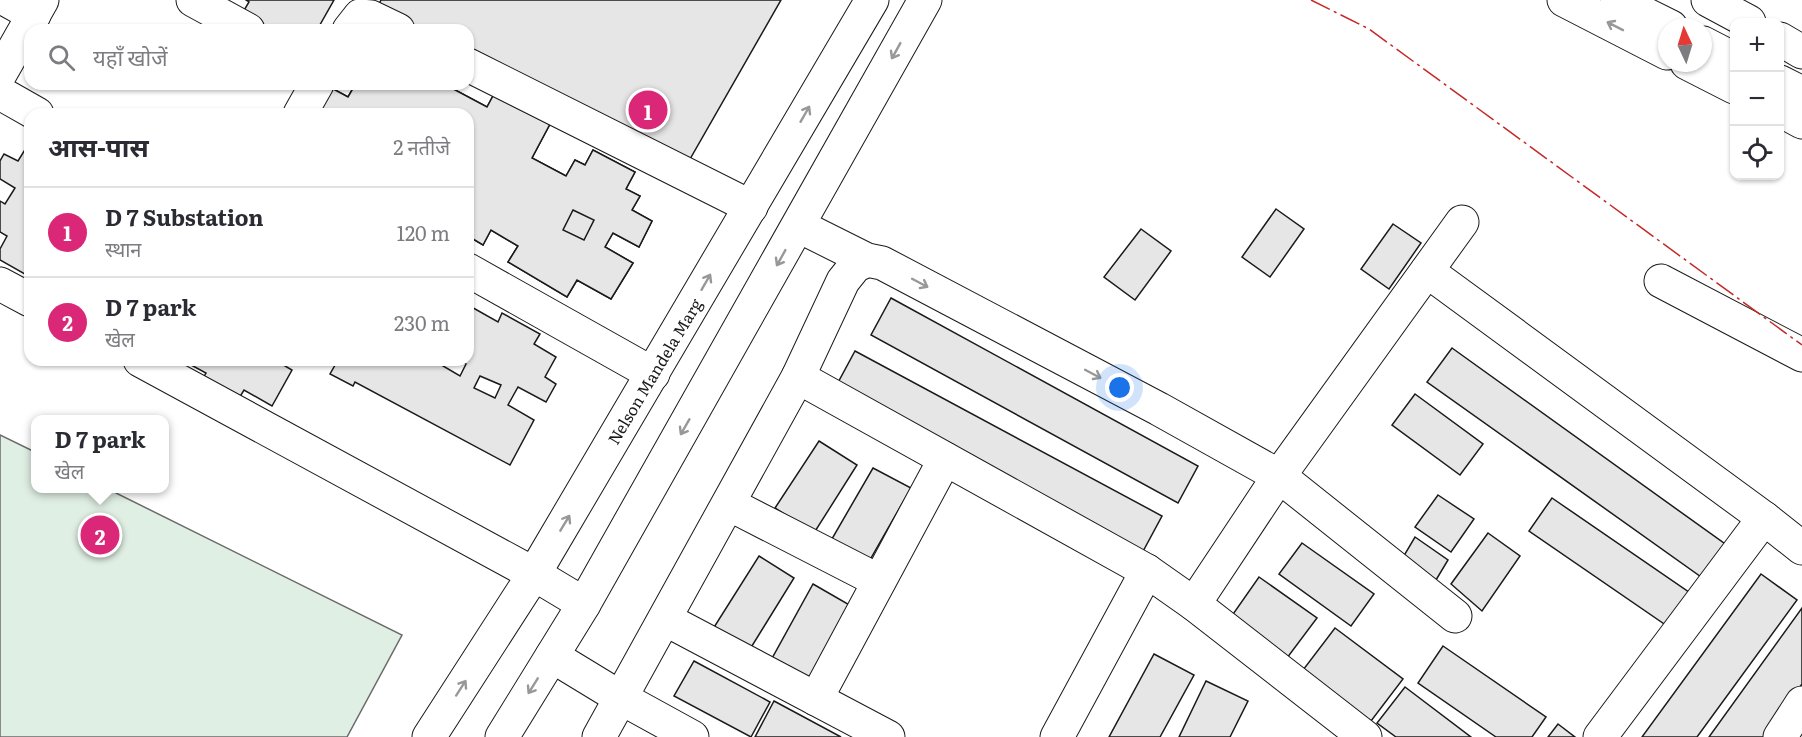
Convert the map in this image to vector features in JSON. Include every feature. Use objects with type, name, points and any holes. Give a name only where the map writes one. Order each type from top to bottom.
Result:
[{"type":"street","points":[[193,0],[237,24]]},
{"type":"street","name":"Nelson Mandela Marg","points":[[429,737],[534,574],[872,0]]},
{"type":"street","points":[[502,737],[584,604],[925,0]]},
{"type":"street","points":[[1564,0],[1658,48]]},
{"type":"street","points":[[1617,0],[1658,20]]},
{"type":"street","points":[[1708,0],[1742,18]]},
{"type":"street","points":[[0,74],[28,5]]},
{"type":"street","points":[[354,24],[360,16],[371,16],[386,24]]},
{"type":"street","points":[[1784,42],[1802,52]]},
{"type":"street","points":[[1712,48],[1730,57]]},
{"type":"street","points":[[474,68],[751,207]]},
{"type":"street","points":[[1705,72],[1730,85]]},
{"type":"street","points":[[1784,84],[1802,93]]},
{"type":"street","points":[[303,108],[314,90]]},
{"type":"street","points":[[0,93],[26,108]]},
{"type":"street","points":[[1784,113],[1802,122]]},
{"type":"street","points":[[1194,604],[1279,476],[1461,222]]},
{"type":"street","points":[[798,226],[867,260],[882,263],[1158,409],[1279,476],[1455,616]]},
{"type":"street","points":[[599,737],[798,377],[843,281],[855,266],[867,260]]},
{"type":"street","points":[[1427,271],[1764,518],[1802,549]]},
{"type":"street","points":[[474,273],[653,374]]},
{"type":"street","points":[[1662,281],[1802,355]]},
{"type":"street","points":[[0,284],[24,297]]},
{"type":"street","points":[[151,366],[534,574],[584,604]]},
{"type":"street","points":[[798,377],[1147,571],[1194,604],[1365,737]]},
{"type":"street","points":[[816,699],[945,459]]},
{"type":"street","points":[[729,504],[879,581]]},
{"type":"street","points":[[1600,737],[1764,518]]},
{"type":"street","points":[[1057,737],[1147,571]]},
{"type":"street","points":[[665,619],[888,737]]},
{"type":"street","points":[[552,656],[692,737]]},
{"type":"street","points":[[1783,736],[1802,703]]},
{"type":"green space","points":[[0,435],[31,450],[31,493],[116,493],[402,635],[347,737],[0,737]]},
{"type":"building","points":[[246,0],[334,0],[320,24],[252,24],[240,17],[249,2]]},
{"type":"building","points":[[381,0],[781,0],[686,166],[474,56],[474,24],[412,24],[378,6]]},
{"type":"building","points":[[321,90],[335,90],[348,97],[352,90],[455,90],[487,107],[494,94],[550,124],[532,158],[566,176],[575,160],[585,165],[593,150],[635,172],[626,189],[640,196],[632,210],[652,221],[639,247],[613,233],[605,247],[633,263],[611,299],[577,280],[567,297],[508,262],[518,246],[491,230],[483,245],[474,240],[474,172],[487,177],[495,159],[479,152],[474,162],[474,108],[391,108],[394,100],[379,93],[372,108],[311,108]],"holes":[[[517,183],[536,193],[531,203],[513,192]]]},
{"type":"building","points":[[321,90],[335,90],[348,97],[352,90],[455,90],[487,107],[494,94],[550,124],[532,158],[566,176],[575,160],[585,165],[593,150],[635,172],[626,189],[640,196],[632,210],[652,221],[639,247],[613,233],[605,247],[633,263],[611,299],[577,280],[567,297],[508,262],[518,246],[491,230],[483,245],[474,240],[474,108],[311,108]],"holes":[[[573,210],[594,220],[584,240],[563,230]]]},
{"type":"building","points":[[24,151],[24,274],[0,260],[0,249],[7,236],[0,232],[0,201],[5,204],[15,188],[0,179],[0,161],[4,154],[18,161]]},
{"type":"building","points":[[1276,209],[1304,229],[1270,277],[1242,257]]},
{"type":"building","points":[[1393,224],[1421,243],[1389,289],[1361,269]]},
{"type":"building","points":[[1141,229],[1171,251],[1135,300],[1104,277]]},
{"type":"building","points":[[891,298],[1198,466],[1178,503],[871,335]]},
{"type":"building","points":[[474,308],[498,322],[502,313],[540,334],[534,344],[556,357],[545,377],[556,384],[546,402],[518,387],[508,405],[534,420],[510,465],[355,382],[353,386],[330,374],[335,366],[443,366],[460,376],[465,366],[474,366]],"holes":[[[480,376],[501,385],[495,398],[474,388]]]},
{"type":"building","points":[[1452,348],[1728,546],[1704,579],[1427,382]]},
{"type":"building","points":[[855,351],[1162,516],[1141,555],[834,390]]},
{"type":"building","points":[[193,366],[285,366],[292,370],[272,406],[244,390],[238,400],[202,380],[206,373]]},
{"type":"building","points":[[1415,394],[1483,444],[1460,475],[1392,425]]},
{"type":"building","points":[[819,441],[857,465],[814,533],[775,508]]},
{"type":"building","points":[[873,468],[911,488],[867,565],[829,544]]},
{"type":"building","points":[[1438,495],[1474,519],[1451,552],[1415,527]]},
{"type":"building","points":[[1552,498],[1696,597],[1673,630],[1529,531]]},
{"type":"building","points":[[1488,533],[1520,556],[1482,611],[1451,584]]},
{"type":"building","points":[[1415,537],[1448,560],[1430,590],[1399,564]]},
{"type":"building","points":[[1302,543],[1374,594],[1351,626],[1279,574]]},
{"type":"building","points":[[759,556],[794,578],[747,654],[711,632]]},
{"type":"building","points":[[1761,574],[1797,600],[1697,737],[1642,737]]},
{"type":"building","points":[[1259,577],[1317,618],[1287,658],[1231,617]]},
{"type":"building","points":[[813,584],[853,607],[809,685],[770,662]]},
{"type":"building","points":[[1802,608],[1802,684],[1764,737],[1709,737]]},
{"type":"building","points":[[1335,628],[1403,679],[1371,721],[1303,670]]},
{"type":"building","points":[[1443,646],[1546,717],[1532,737],[1496,737],[1418,683]]},
{"type":"building","points":[[1154,654],[1194,675],[1160,737],[1109,737]]},
{"type":"building","points":[[694,661],[770,702],[751,737],[674,696]]},
{"type":"building","points":[[1206,681],[1248,701],[1230,737],[1179,737]]},
{"type":"building","points":[[1405,687],[1471,737],[1396,737],[1377,723]]},
{"type":"building","points":[[774,701],[841,737],[755,737]]},
{"type":"building","points":[[1558,724],[1575,737],[1548,737]]},
{"type":"power","points":[[1311,0],[1369,29],[1802,345]]},
{"type":"place","name":"D 7 Substation","points":[[648,110]]},
{"type":"place","name":"D 7 park","points":[[100,535]]}]
